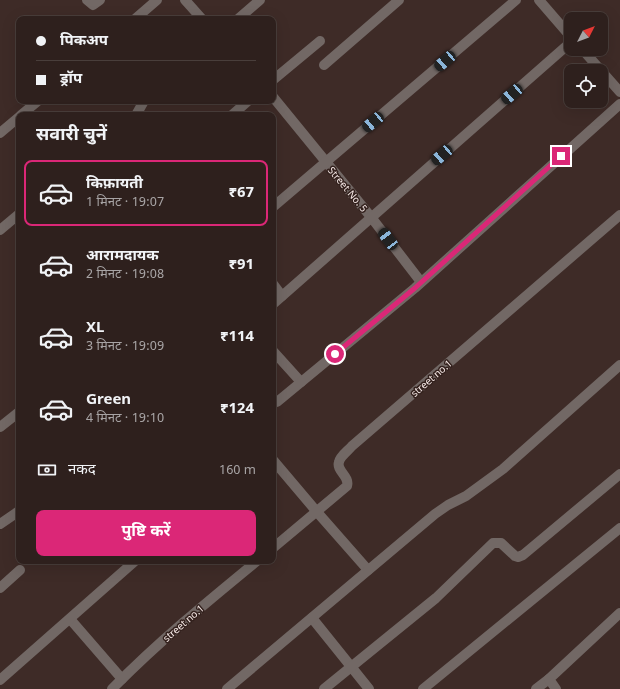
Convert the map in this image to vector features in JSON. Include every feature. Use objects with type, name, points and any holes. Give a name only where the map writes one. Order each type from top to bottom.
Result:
[{"type":"street","points":[[87,0],[93,5],[100,0]]},
{"type":"street","points":[[138,16],[157,0]]},
{"type":"street","points":[[186,0],[199,16]]},
{"type":"street","points":[[241,16],[260,0]]},
{"type":"street","points":[[324,65],[399,0]]},
{"type":"street","points":[[276,205],[516,0]]},
{"type":"street","points":[[541,1],[564,29]]},
{"type":"street","points":[[276,78],[320,41]]},
{"type":"street","points":[[276,301],[564,48]]},
{"type":"street","points":[[588,56],[620,91]]},
{"type":"street","name":"Street No. 5","points":[[276,101],[371,217],[421,282]]},
{"type":"street","points":[[25,112],[34,104]]},
{"type":"street","points":[[235,112],[245,104]]},
{"type":"street","points":[[277,402],[421,282],[620,104]]},
{"type":"street","points":[[0,133],[16,120]]},
{"type":"street","name":"street no.1","points":[[276,546],[347,486],[347,479],[338,464],[343,455],[352,446],[620,215]]},
{"type":"street","points":[[0,230],[16,217]]},
{"type":"street","points":[[276,288],[282,296]]},
{"type":"street","points":[[276,354],[301,382]]},
{"type":"street","points":[[226,689],[441,509],[466,496],[503,470],[620,365]]},
{"type":"street","points":[[0,427],[16,419]]},
{"type":"street","points":[[276,464],[368,570]]},
{"type":"street","points":[[324,689],[436,598],[494,543],[501,543],[515,556],[518,557],[522,555],[620,474]]},
{"type":"street","points":[[0,524],[16,513]]},
{"type":"street","points":[[423,689],[620,528]]},
{"type":"street","points":[[0,680],[133,564]]},
{"type":"street","name":"street no.1","points":[[112,689],[167,636],[253,564]]},
{"type":"street","points":[[0,588],[20,570]]},
{"type":"street","points":[[536,689],[549,679],[620,613]]},
{"type":"street","points":[[312,618],[369,689]]},
{"type":"street","points":[[70,619],[122,679]]},
{"type":"street","points":[[549,679],[556,689]]},
{"type":"route","points":[[335,354],[415,288],[561,156]]}]
